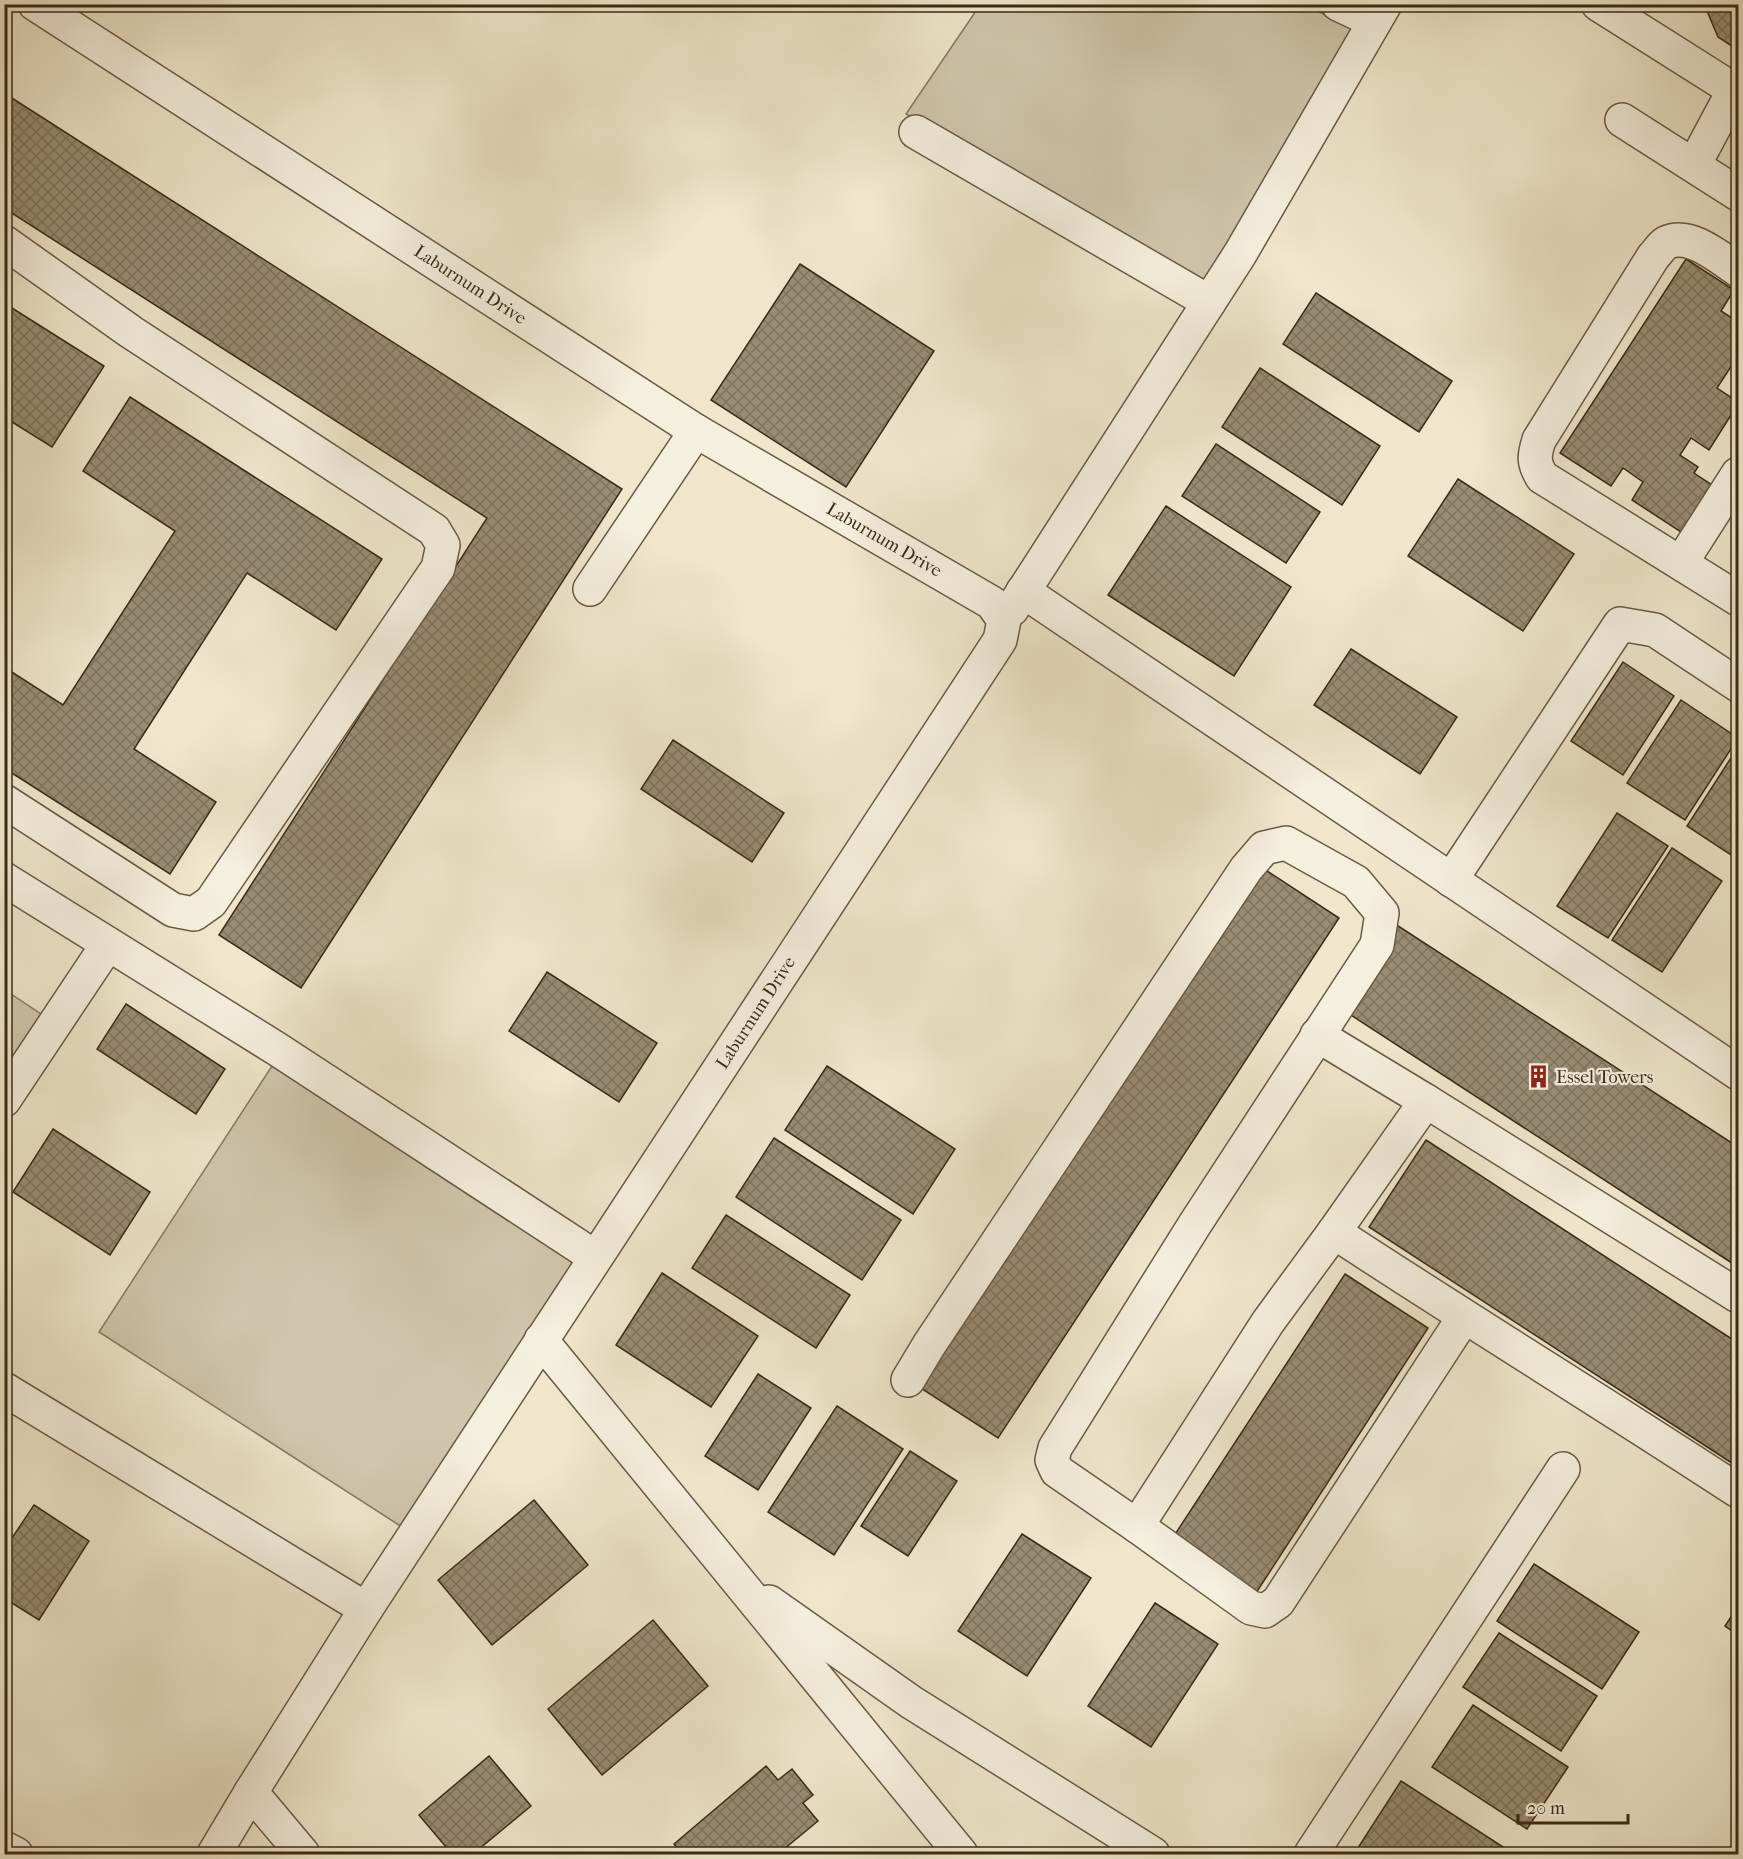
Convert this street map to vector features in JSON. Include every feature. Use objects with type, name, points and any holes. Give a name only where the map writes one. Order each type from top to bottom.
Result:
[{"type":"street","name":"Laburnum Drive","points":[[35,4],[696,431],[992,603],[1004,620],[1000,640],[366,1609],[214,1854]]},
{"type":"street","points":[[1004,620],[1240,254],[1379,13],[1338,4]]},
{"type":"street","points":[[1598,4],[1736,91],[1694,165]]},
{"type":"street","points":[[1622,120],[1738,194]]},
{"type":"street","points":[[916,132],[1209,302]]},
{"type":"street","points":[[1738,270],[1691,241],[1678,240],[1665,243],[1653,257],[1545,429],[1535,453],[1536,466],[1542,477],[1738,599]]},
{"type":"street","points":[[4,242],[131,332],[434,530],[443,545],[438,568],[211,902],[194,914],[173,910],[4,801]]},
{"type":"street","points":[[590,589],[696,431]]},
{"type":"street","points":[[1682,563],[1738,474]]},
{"type":"street","points":[[1023,591],[1738,1073]]},
{"type":"street","points":[[1451,880],[1620,624],[1655,630],[1738,685]]},
{"type":"street","points":[[908,1380],[942,1325],[1245,869],[1264,848],[1286,843],[1356,882],[1382,913],[1377,945],[1195,1224],[1055,1448],[1052,1460],[1057,1471],[1251,1608],[1265,1611],[1278,1602],[1464,1317]]},
{"type":"street","points":[[4,879],[277,1049],[595,1257]]},
{"type":"street","points":[[4,1100],[108,944]]},
{"type":"street","points":[[1317,1035],[1738,1296]]},
{"type":"street","points":[[1137,1526],[1268,1322],[1426,1101]]},
{"type":"street","points":[[1334,1232],[1738,1491]]},
{"type":"street","points":[[541,1340],[961,1854]]},
{"type":"street","points":[[4,1389],[366,1609]]},
{"type":"street","points":[[1311,1854],[1563,1469]]},
{"type":"street","points":[[736,1579],[910,1702],[1154,1854]]},
{"type":"street","points":[[251,1792],[303,1854]]},
{"type":"street","points":[[4,1848],[16,1854]]},
{"type":"shaded area","points":[[980,5],[1304,5],[1356,29],[1205,286],[906,114]]},
{"type":"shaded area","points":[[5,990],[41,1014],[5,1070]]},
{"type":"shaded area","points":[[272,1066],[575,1260],[402,1527],[99,1332]]},
{"type":"building","points":[[1704,4],[1738,4],[1738,50],[1718,37]]},
{"type":"building","points":[[4,93],[622,489],[301,988],[219,935],[487,518],[4,208]]},
{"type":"building","points":[[1686,259],[1734,290],[1721,311],[1738,322],[1738,369],[1732,365],[1717,388],[1738,404],[1709,450],[1691,438],[1680,455],[1698,467],[1694,473],[1712,485],[1681,532],[1632,500],[1643,482],[1623,468],[1611,486],[1560,453]]},
{"type":"building","points":[[800,264],[934,351],[846,487],[711,400]]},
{"type":"building","points":[[1316,293],[1452,381],[1419,432],[1283,344]]},
{"type":"building","points":[[4,303],[104,366],[52,447],[4,417]]},
{"type":"building","points":[[1260,368],[1380,446],[1342,505],[1222,427]]},
{"type":"building","points":[[130,397],[382,559],[336,630],[247,573],[134,749],[216,802],[170,874],[4,768],[4,667],[63,705],[175,531],[83,471]]},
{"type":"building","points":[[1216,444],[1320,512],[1286,563],[1182,496]]},
{"type":"building","points":[[1458,479],[1574,554],[1523,631],[1408,556]]},
{"type":"building","points":[[1166,506],[1291,587],[1234,676],[1108,595]]},
{"type":"building","points":[[1351,649],[1457,717],[1420,774],[1314,705]]},
{"type":"building","points":[[1623,662],[1674,696],[1623,775],[1571,741]]},
{"type":"building","points":[[1681,700],[1738,738],[1685,820],[1627,783]]},
{"type":"building","points":[[673,740],[784,813],[752,862],[641,789]]},
{"type":"building","points":[[1738,747],[1738,843],[1731,855],[1687,826]]},
{"type":"building","points":[[1617,813],[1668,846],[1608,938],[1557,906]]},
{"type":"building","points":[[1672,848],[1722,881],[1662,972],[1612,940]]},
{"type":"building","points":[[1255,863],[1339,918],[998,1438],[913,1383]]},
{"type":"building","name":"Essel Towers","points":[[1392,922],[1738,1147],[1738,1267],[1337,1006]]},
{"type":"building","points":[[547,972],[657,1043],[619,1102],[509,1031]]},
{"type":"building","points":[[126,1004],[225,1069],[196,1114],[97,1049]]},
{"type":"building","points":[[827,1066],[955,1149],[913,1214],[785,1130]]},
{"type":"building","points":[[53,1129],[150,1192],[110,1255],[13,1192]]},
{"type":"building","points":[[774,1138],[901,1220],[862,1280],[736,1197]]},
{"type":"building","points":[[1426,1140],[1738,1343],[1738,1467],[1369,1227]]},
{"type":"building","points":[[726,1215],[850,1295],[816,1348],[692,1268]]},
{"type":"building","points":[[662,1273],[758,1336],[711,1407],[616,1345]]},
{"type":"building","points":[[1345,1274],[1428,1328],[1256,1593],[1172,1539]]},
{"type":"building","points":[[758,1374],[811,1408],[758,1490],[705,1456]]},
{"type":"building","points":[[837,1406],[903,1449],[834,1555],[768,1512]]},
{"type":"building","points":[[910,1451],[957,1481],[908,1556],[861,1526]]},
{"type":"building","points":[[534,1500],[588,1565],[492,1645],[438,1580]]},
{"type":"building","points":[[34,1505],[89,1541],[39,1620],[4,1598],[4,1550]]},
{"type":"building","points":[[1022,1534],[1091,1578],[1027,1676],[958,1631]]},
{"type":"building","points":[[1534,1564],[1639,1632],[1602,1689],[1497,1621]]},
{"type":"building","points":[[1155,1603],[1218,1644],[1151,1747],[1088,1706]]},
{"type":"building","points":[[1738,1606],[1738,1635],[1725,1626]]},
{"type":"building","points":[[653,1620],[708,1686],[602,1775],[548,1709]]},
{"type":"building","points":[[1499,1633],[1597,1696],[1561,1751],[1463,1687]]},
{"type":"building","points":[[1473,1705],[1568,1767],[1527,1829],[1432,1767]]},
{"type":"building","points":[[489,1756],[531,1806],[473,1854],[452,1854],[419,1815]]},
{"type":"building","points":[[766,1766],[778,1780],[792,1769],[813,1795],[803,1803],[818,1821],[778,1854],[683,1854],[674,1844]]},
{"type":"building","points":[[1401,1781],[1514,1854],[1354,1854]]},
{"type":"place","name":"Essel Towers","points":[[1538,1077]]}]
